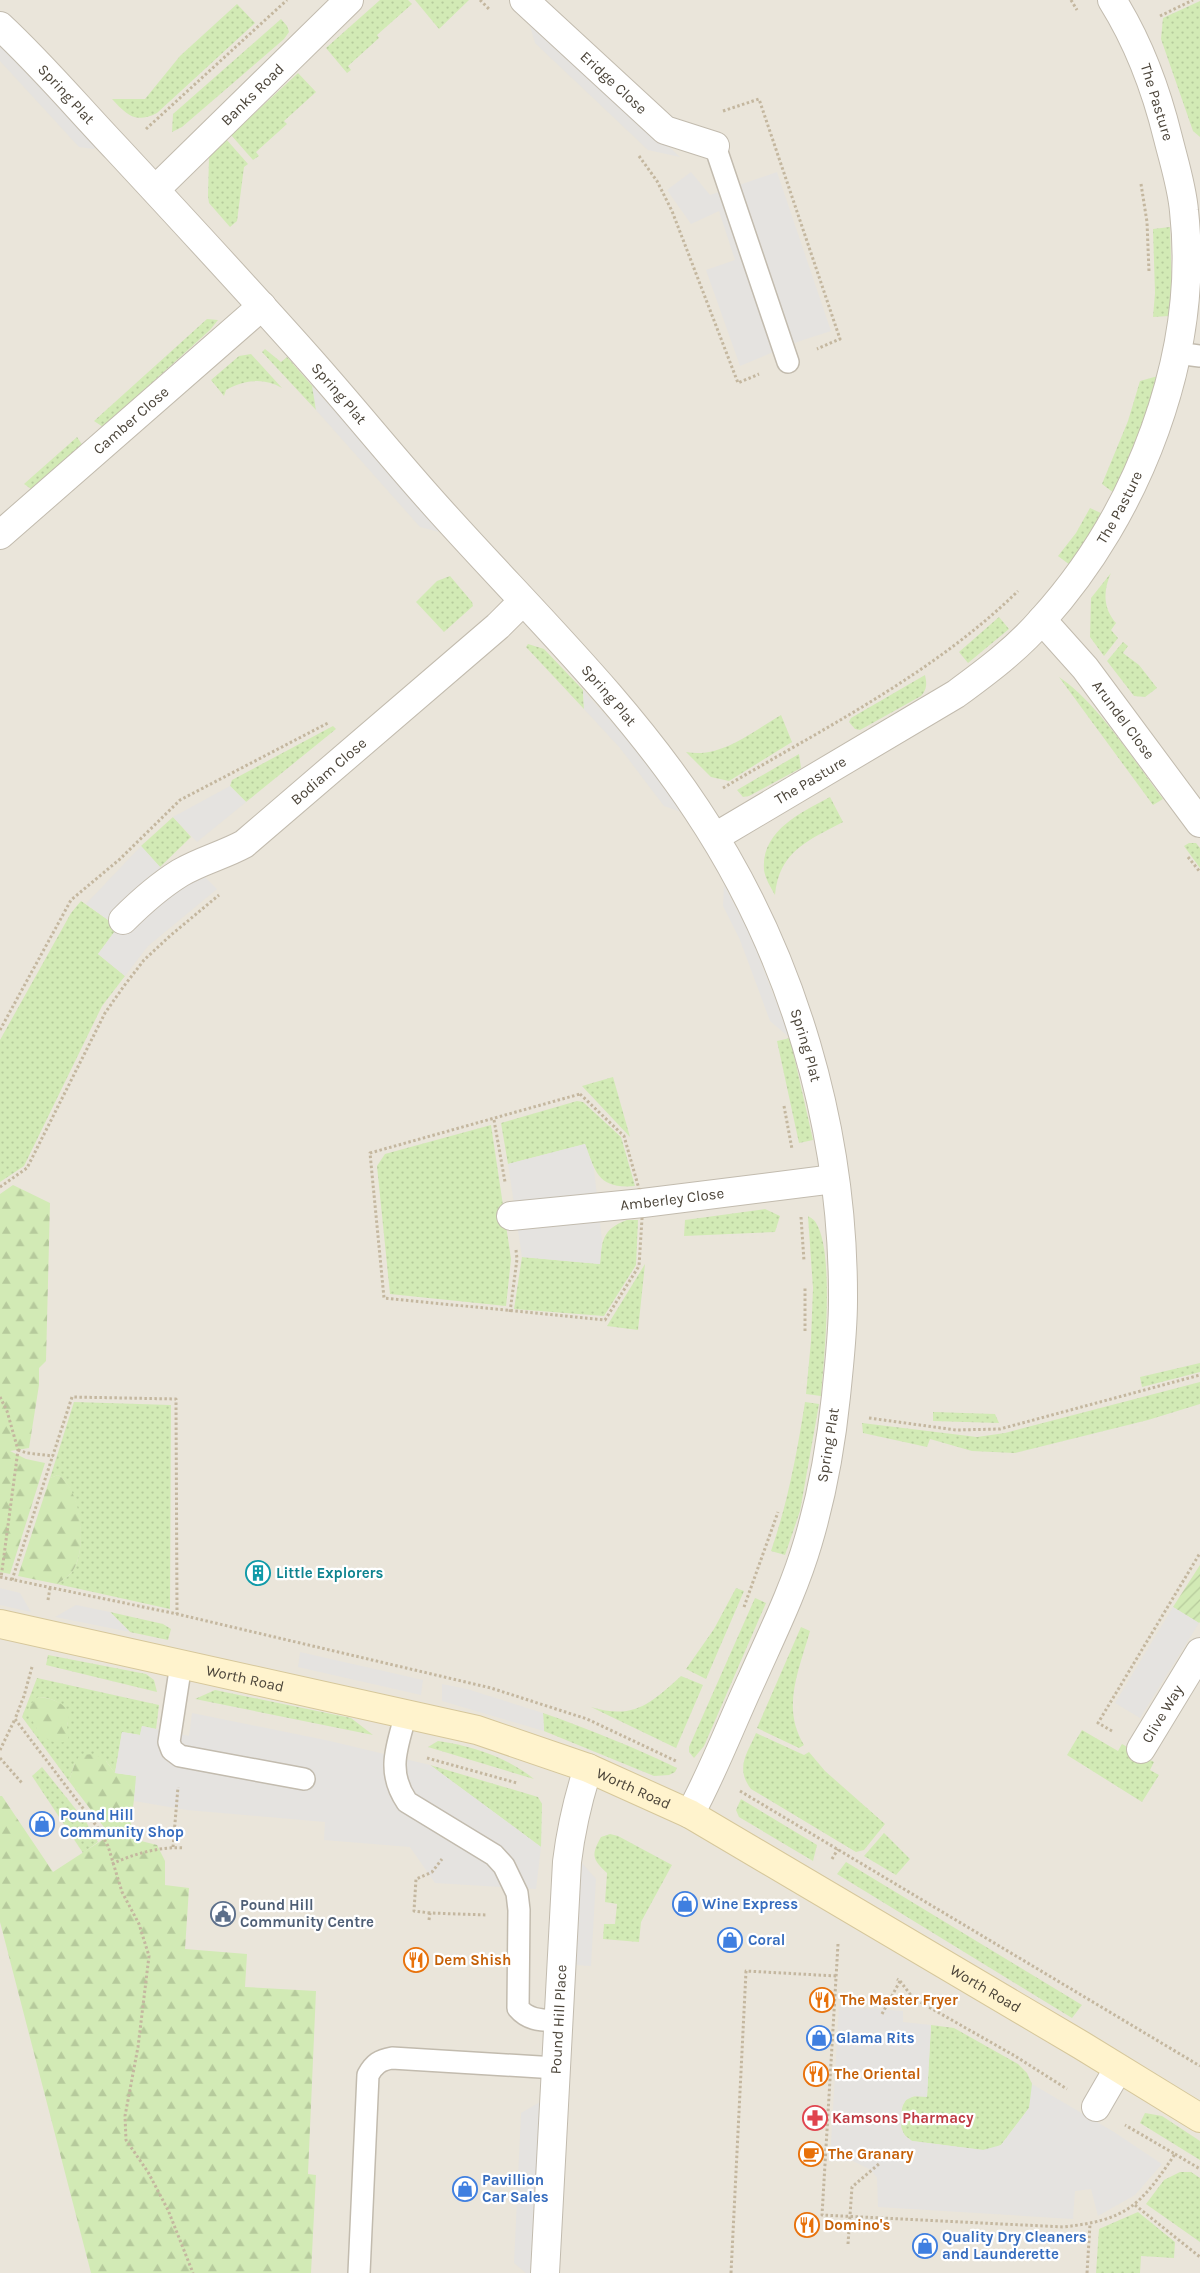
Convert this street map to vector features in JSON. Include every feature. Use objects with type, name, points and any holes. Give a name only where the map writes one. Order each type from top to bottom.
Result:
[{"type":"street","name":"Banks Road","points":[[156,189],[349,0]]},
{"type":"street","name":"Eridge Close","points":[[524,0],[665,130],[715,146]]},
{"type":"street","name":"The Pasture","points":[[714,837],[956,694],[992,668],[1042,620],[1082,569],[1110,526],[1135,481],[1163,406],[1189,354],[1184,211],[1157,94],[1138,46],[1115,1]]},
{"type":"street","name":"Spring Plat","points":[[0,26],[27,52],[120,153],[156,189],[262,306],[427,497],[597,684],[651,747],[694,805],[714,837],[757,916],[780,967],[800,1022],[819,1086],[834,1179],[842,1254],[844,1300],[842,1343],[828,1452],[809,1538],[787,1603],[750,1683],[712,1776],[690,1814]]},
{"type":"street","name":"Camber Close","points":[[0,535],[262,306]]},
{"type":"street","name":"Bodiam Close","points":[[123,920],[144,899],[181,872],[227,854],[244,844],[498,626],[522,602]]},
{"type":"street","name":"Arundel Close","points":[[1042,620],[1090,674],[1200,823]]},
{"type":"street","name":"Amberley Close","points":[[511,1216],[643,1203],[798,1182],[834,1179]]},
{"type":"street","name":"Worth Road","points":[[0,1624],[477,1730],[588,1768],[690,1814],[1200,2118]]},
{"type":"street","name":"Clive Way","points":[[1141,1749],[1200,1652]]},
{"type":"street","name":"Pound Hill Place","points":[[545,2273],[570,1830],[588,1768]]},
{"type":"street","points":[[1096,2107],[1118,2068]]},
{"type":"lane","points":[[715,146],[788,362]]},
{"type":"lane","points":[[181,1664],[169,1742],[172,1750],[180,1756],[304,1779]]},
{"type":"lane","points":[[406,1714],[396,1749],[395,1779],[407,1802],[494,1855],[504,1866],[517,1893],[520,1910],[518,2008],[524,2016],[534,2020],[559,2021]]},
{"type":"lane","points":[[359,2273],[368,2075],[373,2066],[382,2060],[392,2058],[556,2068]]},
{"type":"path","points":[[120,153],[287,0]]},
{"type":"path","points":[[1071,0],[1080,16]]},
{"type":"path","points":[[1141,182],[1147,222],[1149,278]]},
{"type":"path","points":[[694,805],[920,671],[998,610],[1024,585]]},
{"type":"path","points":[[0,1187],[27,1168],[105,1013],[124,986],[151,954],[222,893]]},
{"type":"path","points":[[783,1104],[798,1182],[805,1265]]},
{"type":"path","points":[[494,1120],[517,1260],[510,1312]]},
{"type":"path","points":[[804,1336],[805,1283]]},
{"type":"path","points":[[834,1413],[956,1430],[1000,1429],[1200,1375]]},
{"type":"path","points":[[0,1397],[7,1411],[18,1450],[1,1578]]},
{"type":"path","points":[[12,1580],[72,1397],[176,1399],[176,1614]]},
{"type":"path","points":[[18,1450],[43,1456],[53,1456]]},
{"type":"path","points":[[740,1616],[778,1510]]},
{"type":"path","points":[[1141,1749],[1098,1723],[1200,1553]]},
{"type":"path","points":[[0,1750],[24,1696],[50,1588]]},
{"type":"path","points":[[24,1665],[42,1669]]},
{"type":"path","points":[[15,1719],[98,1828],[108,1846],[122,1892],[139,1924],[149,1956],[138,2047],[125,2116],[126,2140],[148,2172],[168,2210],[193,2273]]},
{"type":"path","points":[[396,1749],[519,1784]]},
{"type":"path","points":[[678,1762],[682,1753]]},
{"type":"path","points":[[173,1847],[180,1756]]},
{"type":"path","points":[[0,1758],[22,1783]]},
{"type":"path","points":[[112,1864],[125,1858],[173,1847],[184,1848]]},
{"type":"path","points":[[432,1872],[416,1879],[414,1911],[481,1915]]},
{"type":"path","points":[[429,1920],[430,1913]]},
{"type":"path","points":[[830,1939],[846,1949]]},
{"type":"path","points":[[838,1944],[822,2215],[1063,2227],[1090,2224],[1114,2218],[1135,2204],[1154,2184],[1175,2154]]},
{"type":"path","points":[[731,2273],[746,1971],[836,1976]]},
{"type":"path","points":[[892,1976],[900,1981],[913,1998],[1015,2056],[1200,2169]]},
{"type":"path","points":[[882,2014],[900,1981]]},
{"type":"path","points":[[848,2244],[852,2187],[880,2163]]},
{"type":"path","points":[[1135,2204],[1200,2256]]},
{"type":"path","points":[[1088,2273],[1090,2224]]},
{"type":"shaded area","points":[[0,0],[1200,0],[1200,2273],[0,2273]]},
{"type":"shaded area","points":[[526,13],[680,157],[648,150],[535,43]]},
{"type":"shaded area","points":[[0,45],[96,147],[93,149],[79,147],[0,61]]},
{"type":"shaded area","points":[[691,172],[710,195],[777,172],[831,331],[800,341],[740,366],[706,270],[735,260],[719,211],[691,224],[667,190]]},
{"type":"shaded area","points":[[312,386],[447,534],[420,527],[316,410]]},
{"type":"shaded area","points":[[583,690],[628,740],[684,813],[664,806],[620,748],[584,709]]},
{"type":"shaded area","points":[[230,786],[246,802],[197,842],[173,817]]},
{"type":"shaded area","points":[[141,846],[179,888],[200,872],[217,889],[148,946],[125,976],[98,954],[118,927],[86,904]]},
{"type":"shaded area","points":[[724,885],[750,934],[790,1038],[770,1021],[740,940],[723,906]]},
{"type":"shaded area","points":[[585,1144],[594,1169],[602,1240],[600,1264],[522,1257],[508,1164]]},
{"type":"shaded area","points":[[0,1588],[20,1593],[31,1612],[0,1605]]},
{"type":"shaded area","points":[[76,1605],[110,1612],[130,1632],[55,1617]]},
{"type":"shaded area","points":[[1173,1607],[1199,1623],[1140,1718],[1115,1703]]},
{"type":"shaded area","points":[[300,1652],[423,1680],[421,1695],[298,1667]]},
{"type":"shaded area","points":[[442,1684],[467,1689],[543,1713],[544,1731],[442,1701]]},
{"type":"shaded area","points":[[192,1713],[330,1741],[430,1765],[541,1847],[536,1889],[435,1883],[410,1847],[324,1840],[325,1822],[187,1810],[134,1801],[136,1776],[115,1773],[122,1732],[140,1735],[142,1726],[189,1736]]},
{"type":"shaded area","points":[[582,1863],[596,1879],[591,1966],[575,1965]]},
{"type":"shaded area","points":[[839,2006],[903,2011],[903,2022],[931,2025],[927,2097],[914,2096],[906,2100],[902,2106],[901,2128],[905,2136],[912,2141],[983,2150],[1001,2145],[1029,2108],[1032,2084],[1114,2132],[1162,2164],[1135,2195],[1098,2216],[1091,2189],[1075,2191],[1073,2219],[878,2207],[877,2178],[871,2170],[853,2161],[830,2160]]},
{"type":"shaded area","points":[[540,2102],[532,2273],[526,2273],[514,2263],[521,2113]]},
{"type":"green space","points":[[380,0],[408,0],[412,4],[377,35],[379,38],[348,66],[351,70],[347,73],[326,48]]},
{"type":"green space","points":[[415,0],[469,0],[439,29]]},
{"type":"green space","points":[[1200,1],[1200,137],[1193,131],[1161,39],[1163,18]]},
{"type":"green space","points":[[237,4],[255,23],[157,113],[137,118],[127,113],[112,99],[145,99],[180,56]]},
{"type":"green space","points":[[281,19],[289,32],[284,39],[182,127],[172,132],[173,114]]},
{"type":"green space","points":[[298,73],[316,92],[284,121],[287,124],[256,152],[259,156],[253,160],[231,135]]},
{"type":"green space","points":[[226,139],[248,164],[244,167],[237,221],[230,227],[209,203],[208,196],[209,157],[214,149]]},
{"type":"green space","points":[[1170,227],[1172,291],[1169,316],[1153,317],[1155,293],[1153,229]]},
{"type":"green space","points":[[207,319],[218,320],[210,330],[103,427],[94,421]]},
{"type":"green space","points":[[265,349],[281,362],[287,357],[314,388],[316,410],[262,352]]},
{"type":"green space","points":[[251,354],[282,388],[268,382],[254,381],[226,390],[224,396],[211,380],[239,356]]},
{"type":"green space","points":[[1158,376],[1147,415],[1114,493],[1102,484],[1128,421],[1140,381]]},
{"type":"green space","points":[[77,437],[83,446],[34,491],[24,484]]},
{"type":"green space","points":[[1090,508],[1103,514],[1070,565],[1058,556],[1076,533]]},
{"type":"green space","points":[[1111,573],[1106,599],[1109,611],[1116,623],[1111,630],[1118,638],[1104,656],[1090,637],[1091,598]]},
{"type":"green space","points":[[450,576],[472,602],[473,606],[444,632],[416,602],[437,581]]},
{"type":"green space","points":[[999,617],[1009,629],[968,663],[959,652]]},
{"type":"green space","points":[[1123,642],[1128,646],[1123,653],[1139,665],[1157,688],[1145,697],[1134,696],[1107,661]]},
{"type":"green space","points":[[528,644],[544,649],[583,690],[584,709],[526,647]]},
{"type":"green space","points":[[925,675],[926,686],[921,696],[860,730],[855,729],[849,722],[851,718]]},
{"type":"green space","points":[[1059,677],[1088,702],[1101,717],[1163,799],[1153,805]]},
{"type":"green space","points":[[781,715],[792,742],[729,781],[711,777],[686,752],[699,753],[724,748],[748,736]]},
{"type":"green space","points":[[333,726],[336,729],[246,802],[230,786],[232,780]]},
{"type":"green space","points":[[799,754],[801,768],[749,796],[743,797],[737,790]]},
{"type":"green space","points":[[830,797],[843,822],[808,841],[789,857],[778,880],[775,895],[764,870],[765,856],[769,844],[776,834],[795,817]]},
{"type":"green space","points":[[173,817],[191,837],[160,867],[141,846]]},
{"type":"green space","points":[[1189,843],[1196,843],[1200,848],[1200,868],[1184,846]]},
{"type":"green space","points":[[81,901],[118,927],[98,954],[125,976],[102,1006],[24,1166],[0,1182],[0,1040],[71,913]]},
{"type":"green space","points":[[790,1038],[813,1140],[799,1143],[777,1041]]},
{"type":"green space","points":[[613,1077],[630,1137],[582,1086]]},
{"type":"green space","points":[[577,1101],[583,1102],[621,1137],[635,1186],[614,1185],[606,1182],[592,1164],[585,1144],[508,1164],[501,1123]]},
{"type":"green space","points":[[491,1125],[511,1259],[506,1306],[390,1294],[377,1166],[385,1154]]},
{"type":"green space","points":[[13,1185],[50,1203],[46,1361],[39,1368],[39,1385],[29,1448],[10,1451],[26,1459],[45,1463],[10,1574],[0,1572],[0,1194]]},
{"type":"green space","points":[[765,1209],[780,1216],[775,1232],[684,1236],[685,1220]]},
{"type":"green space","points":[[808,1216],[816,1223],[822,1238],[827,1281],[821,1396],[806,1394],[813,1288]]},
{"type":"green space","points":[[627,1220],[638,1220],[636,1265],[604,1316],[514,1309],[522,1257],[600,1264],[603,1242],[608,1232],[613,1227]]},
{"type":"green space","points":[[645,1264],[638,1330],[607,1326]]},
{"type":"green space","points":[[1200,1363],[1200,1372],[1142,1387],[1140,1377]]},
{"type":"green space","points":[[1200,1382],[1200,1404],[1148,1420],[1015,1453],[972,1451],[930,1439],[927,1447],[863,1433],[862,1423],[977,1437],[1005,1433]]},
{"type":"green space","points":[[74,1402],[171,1405],[170,1609],[57,1584],[72,1572],[80,1550],[80,1521],[72,1493],[66,1482],[58,1475],[50,1478]]},
{"type":"green space","points":[[805,1402],[819,1404],[800,1511],[785,1555],[771,1551],[791,1477]]},
{"type":"green space","points":[[933,1412],[995,1414],[999,1423],[933,1421]]},
{"type":"green space","points":[[58,1475],[66,1482],[73,1493],[80,1521],[81,1536],[77,1562],[72,1572],[57,1584],[18,1576],[50,1478]]},
{"type":"green space","points":[[1200,1565],[1200,1622],[1199,1623],[1173,1607]]},
{"type":"green space","points":[[736,1588],[744,1591],[706,1679],[686,1669],[714,1629]]},
{"type":"green space","points":[[755,1598],[766,1603],[704,1746],[694,1758],[689,1752],[689,1747]]},
{"type":"green space","points":[[110,1612],[163,1624],[171,1629],[168,1640],[130,1632]]},
{"type":"green space","points":[[801,1627],[810,1631],[794,1689],[794,1717],[797,1731],[804,1745],[799,1748],[757,1728]]},
{"type":"green space","points":[[48,1655],[146,1674],[154,1680],[157,1692],[46,1665]]},
{"type":"green space","points":[[681,1676],[703,1685],[676,1748],[591,1707],[619,1712],[640,1707],[650,1702]]},
{"type":"green space","points":[[37,1678],[159,1705],[156,1729],[142,1726],[140,1735],[122,1732],[115,1773],[106,1761],[75,1763],[69,1781],[22,1717]],"holes":[[[38,1697],[61,1704],[67,1713],[67,1726]]]},
{"type":"green space","points":[[215,1690],[351,1718],[373,1735],[195,1699]]},
{"type":"green space","points":[[38,1697],[58,1702],[65,1708],[69,1718],[67,1741],[59,1743],[52,1741],[40,1733],[36,1727],[32,1720],[30,1705]]},
{"type":"green space","points":[[543,1713],[577,1725],[677,1768],[675,1772],[669,1775],[654,1776],[544,1731]]},
{"type":"green space","points":[[1082,1730],[1118,1751],[1122,1744],[1154,1762],[1150,1770],[1159,1775],[1142,1802],[1067,1755]]},
{"type":"green space","points":[[756,1733],[804,1755],[809,1752],[825,1771],[885,1824],[864,1850],[856,1852],[751,1789],[746,1781],[743,1768],[746,1754]]},
{"type":"green space","points":[[438,1741],[476,1749],[489,1754],[512,1764],[534,1779],[428,1747]]},
{"type":"green space","points":[[94,1754],[106,1761],[115,1773],[137,1776],[129,1838],[157,1845],[165,1861],[165,1885],[189,1888],[185,1949],[247,1954],[245,1987],[316,1991],[308,2174],[316,2175],[311,2273],[91,2273],[0,1922],[0,1796],[2,1796],[53,1872],[110,1835],[69,1781],[80,1755]]},
{"type":"green space","points":[[430,1765],[538,1797],[542,1804],[541,1847]]},
{"type":"green space","points":[[42,1767],[86,1822],[98,1842],[83,1853],[32,1776]]},
{"type":"green space","points":[[741,1799],[817,1845],[813,1861],[739,1817],[736,1810]]},
{"type":"green space","points":[[884,1833],[910,1859],[896,1875],[864,1856]]},
{"type":"green space","points":[[610,1834],[618,1836],[672,1865],[641,1922],[639,1942],[603,1939],[604,1924],[615,1924],[617,1904],[605,1902],[607,1873],[598,1864],[595,1853],[601,1837]]},
{"type":"green space","points":[[846,1862],[1082,2005],[1072,2018],[837,1874]]},
{"type":"green space","points":[[931,2025],[954,2028],[1018,2064],[1027,2073],[1032,2084],[1029,2108],[1001,2145],[983,2150],[912,2141],[903,2133],[901,2118],[905,2101],[912,2097],[927,2096]]},
{"type":"green space","points":[[1145,2113],[1162,2116],[1200,2141],[1200,2160],[1140,2123]]},
{"type":"green space","points":[[1180,2172],[1191,2172],[1200,2178],[1200,2242],[1146,2204],[1164,2180]]},
{"type":"green space","points":[[1138,2212],[1175,2242],[1174,2258],[1141,2256],[1140,2273],[1096,2273],[1099,2229]]},
{"type":"place","name":"Little Explorers","points":[[258,1573]]},
{"type":"place","name":"Pound Hill Community Shop","points":[[42,1824]]},
{"type":"place","name":"Wine Express","points":[[685,1904]]},
{"type":"place","name":"Pound Hill Community Centre","points":[[223,1914]]},
{"type":"place","name":"Coral","points":[[730,1940]]},
{"type":"place","name":"Dem Shish","points":[[416,1960]]},
{"type":"place","name":"The Master Fryer","points":[[822,2000]]},
{"type":"place","name":"Glama Rits","points":[[819,2038]]},
{"type":"place","name":"The Oriental","points":[[816,2074]]},
{"type":"place","name":"Kamsons Pharmacy","points":[[815,2118]]},
{"type":"place","name":"The Granary","points":[[811,2154]]},
{"type":"place","name":"Pavillion Car Sales","points":[[465,2189]]},
{"type":"place","name":"Domino's","points":[[807,2225]]},
{"type":"place","name":"Quality Dry Cleaners and Launderette","points":[[925,2246]]}]
